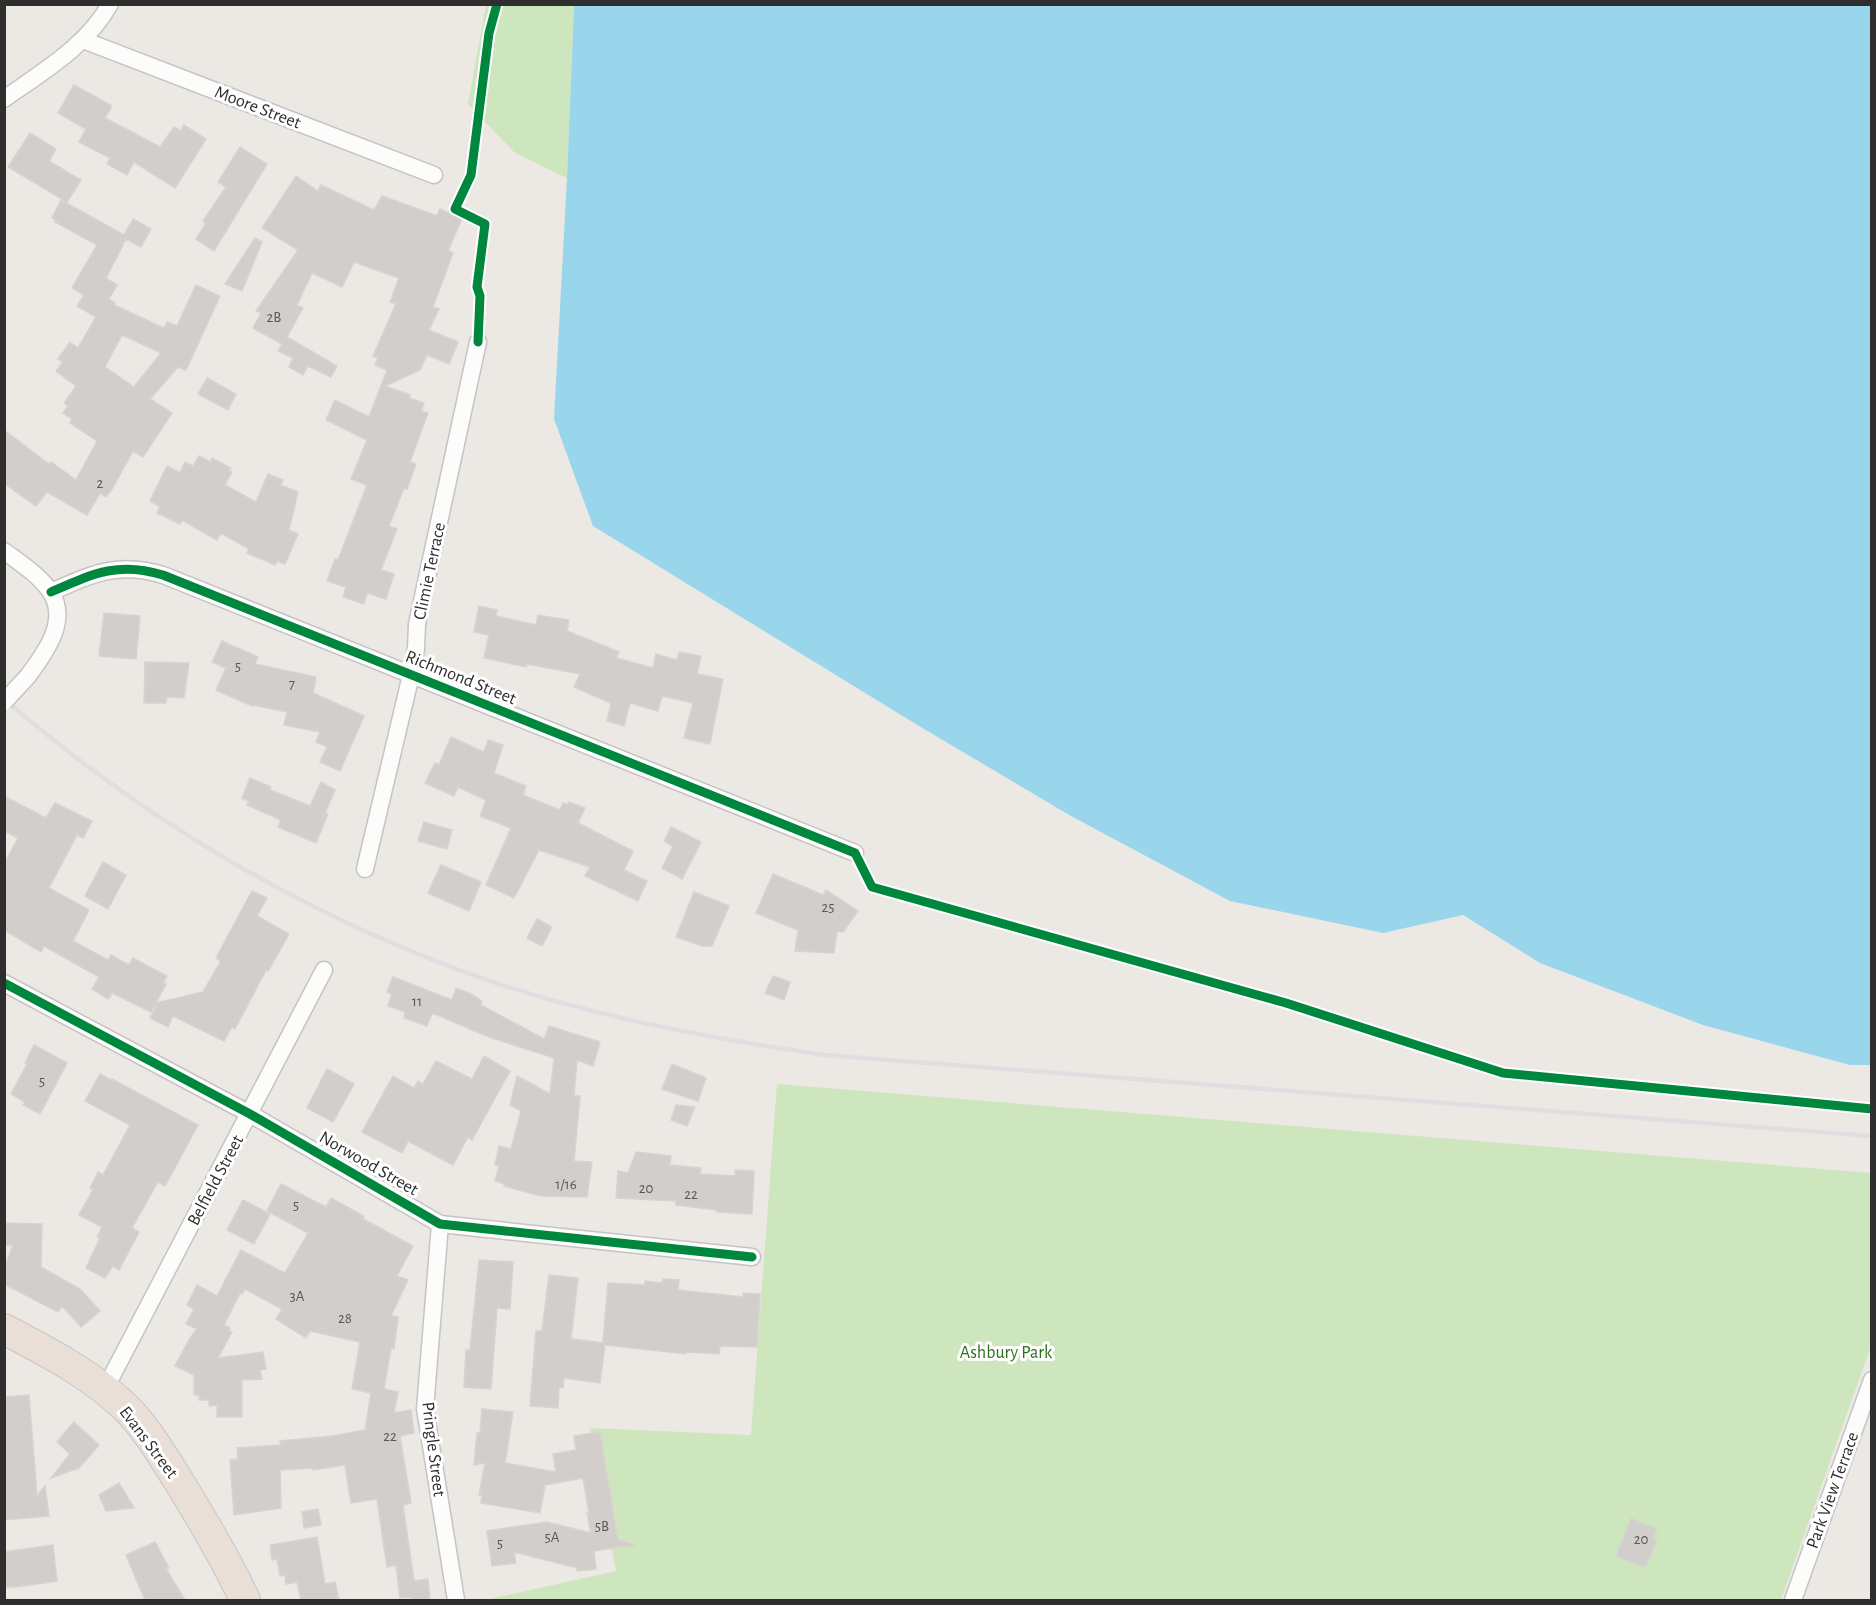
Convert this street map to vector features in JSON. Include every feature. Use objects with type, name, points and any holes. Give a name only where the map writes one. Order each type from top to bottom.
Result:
[{"type":"highway","name":"Evans Street","points":[[4,1329],[56,1357],[105,1389],[132,1414],[165,1459],[229,1567],[245,1600]]},
{"type":"street","points":[[4,99],[52,66],[83,40],[104,15],[110,4]]},
{"type":"street","name":"Moore Street","points":[[83,40],[434,176]]},
{"type":"street","name":"Climie Terrace","points":[[365,869],[411,675],[416,650],[417,624],[478,342]]},
{"type":"street","points":[[4,551],[30,571],[51,592],[57,612],[54,634],[46,651],[28,676],[4,702]]},
{"type":"street","name":"Richmond Street","points":[[51,592],[101,571],[145,569],[855,853]]},
{"type":"street","name":"Belfield Street","points":[[105,1389],[324,970]]},
{"type":"street","name":"Norwood Street","points":[[4,983],[250,1114],[440,1224],[752,1257]]},
{"type":"street","name":"Pringle Street","points":[[440,1224],[425,1409],[456,1600]]},
{"type":"street","name":"Park View Terrace","points":[[1793,1600],[1872,1380]]},
{"type":"green space","points":[[486,5],[574,5],[567,178],[515,153],[468,104]]},
{"type":"green space","name":"Ashbury Park","points":[[777,1084],[1871,1173],[1871,1346],[1781,1600],[485,1600],[616,1571],[590,1428],[751,1435]]},
{"type":"water","points":[[574,5],[1871,5],[1871,1065],[1850,1065],[1703,1025],[1540,963],[1463,915],[1383,933],[1230,901],[1071,816],[919,726],[593,526],[554,419]]},
{"type":"building","points":[[74,85],[112,106],[105,118],[160,147],[174,127],[181,131],[184,125],[206,139],[175,188],[134,162],[127,175],[107,164],[110,158],[79,142],[86,129],[58,113]]},
{"type":"building","points":[[30,133],[56,149],[49,161],[81,180],[67,202],[8,167]]},
{"type":"building","points":[[240,147],[267,164],[214,251],[196,239],[206,223],[203,221],[226,187],[218,182]]},
{"type":"building","points":[[296,176],[318,191],[321,185],[374,210],[382,196],[437,216],[440,209],[462,219],[448,251],[453,253],[433,307],[439,309],[429,330],[458,342],[449,364],[427,355],[420,370],[385,386],[424,403],[421,411],[428,413],[410,462],[416,464],[389,526],[397,529],[381,570],[394,574],[386,599],[367,593],[364,604],[343,597],[346,587],[327,581],[335,559],[338,560],[367,485],[351,479],[367,440],[326,420],[335,400],[369,417],[387,370],[375,365],[378,358],[373,356],[396,304],[390,302],[399,278],[354,262],[342,287],[312,273],[297,305],[303,308],[287,337],[337,366],[331,377],[308,366],[303,375],[289,367],[293,358],[278,351],[282,344],[253,328],[261,313],[256,311],[298,250],[262,228]]},
{"type":"building","points":[[61,200],[124,235],[133,219],[151,229],[141,247],[126,239],[106,278],[117,285],[109,299],[115,303],[114,305],[164,328],[167,322],[177,326],[196,285],[220,296],[186,370],[178,367],[150,399],[172,413],[143,457],[133,451],[112,489],[106,497],[100,493],[87,515],[47,492],[36,506],[4,483],[4,430],[49,464],[51,462],[76,480],[97,441],[70,423],[72,419],[63,413],[68,406],[64,403],[76,386],[56,371],[63,362],[58,359],[70,342],[78,348],[96,317],[77,306],[84,295],[72,288],[97,245],[55,222],[56,220],[52,218]],"holes":[[[122,335],[161,353],[134,387],[105,367]]]},
{"type":"building","points":[[255,238],[262,242],[242,291],[225,284]]},
{"type":"building","points":[[207,378],[236,394],[228,410],[198,394]]},
{"type":"building","points":[[199,456],[211,462],[212,458],[231,468],[229,471],[232,472],[225,485],[256,502],[268,474],[283,480],[281,485],[298,492],[289,530],[298,534],[285,564],[277,561],[275,565],[247,553],[249,549],[221,533],[217,540],[182,520],[180,524],[157,513],[160,507],[150,501],[167,466],[180,473],[185,462],[193,466]]},
{"type":"building","points":[[479,606],[497,610],[496,616],[536,625],[538,615],[569,620],[567,631],[619,652],[616,658],[653,668],[656,654],[677,660],[679,652],[701,656],[697,674],[723,679],[710,744],[684,738],[693,703],[662,696],[658,711],[630,703],[624,726],[607,721],[611,703],[574,687],[580,674],[527,664],[526,667],[484,658],[489,635],[474,632]]},
{"type":"building","points":[[104,613],[140,616],[136,659],[99,656]]},
{"type":"building","points":[[222,641],[258,657],[255,664],[316,677],[313,693],[364,716],[340,771],[320,762],[327,747],[316,742],[320,732],[284,725],[287,712],[252,706],[216,690],[226,668],[212,662]]},
{"type":"building","points":[[145,662],[189,663],[184,698],[167,697],[166,703],[144,703]]},
{"type":"building","points":[[451,737],[484,752],[488,740],[503,745],[494,773],[526,786],[523,795],[560,810],[563,803],[568,805],[569,802],[585,808],[578,823],[633,851],[624,870],[647,881],[638,901],[585,876],[590,867],[539,850],[514,898],[486,885],[511,828],[480,816],[486,800],[458,787],[454,796],[425,783],[435,763],[439,765]]},
{"type":"building","points":[[250,778],[271,787],[270,790],[310,806],[321,782],[335,790],[316,843],[278,827],[281,820],[247,805],[249,801],[242,798]]},
{"type":"building","points":[[4,796],[46,818],[55,803],[92,821],[83,838],[77,835],[49,888],[89,910],[73,941],[108,960],[111,955],[129,965],[133,958],[167,976],[163,983],[166,984],[156,1003],[203,992],[221,961],[216,958],[252,891],[267,898],[257,916],[289,934],[268,971],[266,970],[235,1029],[232,1027],[224,1041],[173,1016],[168,1027],[150,1018],[156,1007],[154,1006],[151,1012],[112,993],[108,999],[92,989],[99,977],[44,946],[41,952],[4,930],[4,864],[18,838],[4,831]]},
{"type":"building","points":[[424,822],[452,830],[447,849],[418,841]]},
{"type":"building","points":[[671,827],[701,842],[682,879],[662,868],[673,846],[664,841]]},
{"type":"building","points":[[103,862],[126,875],[108,909],[85,896]]},
{"type":"building","points":[[441,865],[481,882],[469,911],[428,893]]},
{"type":"building","points":[[773,874],[823,895],[826,890],[858,911],[843,932],[837,931],[834,953],[795,951],[798,930],[756,913]]},
{"type":"building","points":[[694,892],[729,906],[712,946],[702,946],[676,937]]},
{"type":"building","points":[[537,919],[552,927],[542,946],[527,938]]},
{"type":"building","points":[[773,976],[790,982],[784,1000],[765,993]]},
{"type":"building","points":[[393,977],[452,1000],[456,988],[471,994],[482,1001],[481,1005],[544,1039],[549,1026],[600,1042],[593,1066],[577,1060],[574,1096],[580,1096],[574,1161],[592,1162],[587,1197],[541,1196],[504,1186],[505,1184],[495,1181],[499,1166],[495,1165],[499,1146],[511,1149],[521,1111],[510,1105],[517,1076],[550,1094],[554,1058],[489,1037],[432,1013],[427,1026],[404,1018],[405,1012],[388,1006],[392,994],[387,992]]},
{"type":"building","points":[[34,1045],[67,1063],[40,1114],[23,1105],[25,1102],[11,1094]]},
{"type":"building","points":[[484,1056],[510,1071],[472,1140],[468,1137],[453,1165],[408,1141],[402,1153],[362,1132],[393,1076],[414,1088],[418,1081],[423,1084],[436,1061],[472,1079]]},
{"type":"building","points":[[672,1064],[706,1078],[698,1101],[662,1089]]},
{"type":"building","points":[[327,1069],[354,1084],[333,1122],[307,1108]]},
{"type":"building","points":[[100,1074],[198,1125],[165,1186],[158,1182],[132,1228],[139,1232],[119,1270],[113,1266],[105,1278],[86,1268],[100,1238],[97,1237],[102,1227],[79,1215],[93,1190],[90,1188],[98,1172],[103,1175],[130,1125],[85,1101]]},
{"type":"building","points":[[676,1105],[695,1107],[687,1126],[671,1120]]},
{"type":"building","points":[[636,1152],[671,1156],[670,1165],[701,1168],[700,1174],[735,1176],[735,1170],[754,1171],[752,1214],[717,1212],[717,1210],[676,1205],[676,1201],[616,1198],[618,1171],[628,1173]]},
{"type":"building","points":[[281,1184],[326,1207],[331,1198],[364,1216],[363,1219],[413,1246],[397,1276],[408,1280],[391,1316],[398,1317],[394,1349],[391,1348],[384,1389],[398,1392],[394,1413],[411,1410],[414,1433],[400,1436],[411,1503],[403,1505],[414,1581],[428,1579],[430,1600],[400,1598],[396,1565],[387,1567],[377,1499],[351,1503],[345,1465],[313,1470],[313,1468],[280,1470],[281,1508],[234,1515],[230,1460],[238,1459],[237,1448],[281,1445],[280,1441],[333,1436],[365,1430],[371,1393],[352,1389],[360,1342],[310,1331],[306,1338],[276,1319],[282,1309],[245,1289],[242,1294],[240,1293],[224,1325],[232,1332],[218,1358],[263,1352],[266,1369],[260,1370],[262,1379],[242,1380],[242,1417],[217,1417],[217,1405],[209,1406],[209,1400],[199,1400],[199,1395],[194,1395],[194,1375],[175,1366],[197,1329],[186,1324],[194,1309],[187,1305],[197,1285],[217,1296],[241,1250],[285,1273],[308,1233],[267,1211]]},
{"type":"building","points":[[243,1200],[270,1214],[254,1244],[227,1230]]},
{"type":"building","points":[[4,1223],[42,1224],[41,1267],[80,1289],[100,1311],[81,1327],[62,1306],[58,1312],[4,1284],[4,1269],[13,1245],[4,1245]]},
{"type":"building","points":[[479,1260],[513,1262],[510,1309],[497,1308],[491,1389],[464,1387],[466,1350],[470,1350]]},
{"type":"building","points":[[549,1275],[578,1278],[571,1339],[603,1343],[608,1283],[645,1285],[645,1281],[662,1283],[663,1279],[679,1280],[678,1290],[743,1297],[743,1293],[760,1294],[757,1347],[720,1346],[719,1354],[686,1352],[686,1354],[605,1345],[600,1383],[564,1378],[563,1388],[559,1387],[558,1408],[530,1406],[536,1331],[542,1331]]},
{"type":"building","points":[[29,1395],[37,1496],[45,1486],[49,1516],[4,1520],[4,1397]]},
{"type":"building","points":[[482,1409],[513,1412],[505,1463],[556,1472],[553,1454],[576,1450],[574,1436],[600,1432],[618,1540],[636,1545],[594,1551],[596,1569],[577,1571],[577,1568],[514,1552],[516,1563],[492,1566],[487,1531],[547,1522],[591,1533],[583,1478],[545,1485],[540,1513],[481,1503],[482,1495],[479,1495],[485,1463],[474,1465]]},
{"type":"building","points":[[74,1422],[99,1445],[79,1468],[51,1478],[70,1454],[57,1442]]},
{"type":"building","points":[[119,1483],[134,1508],[106,1511],[99,1495]]},
{"type":"building","points":[[318,1509],[321,1525],[304,1528],[302,1512]]},
{"type":"building","points":[[1631,1518],[1657,1529],[1653,1538],[1657,1540],[1645,1568],[1616,1556]]},
{"type":"building","points":[[317,1537],[325,1584],[335,1582],[339,1600],[301,1600],[297,1582],[286,1584],[285,1575],[280,1576],[277,1559],[272,1560],[270,1545]]},
{"type":"building","points":[[155,1542],[169,1568],[166,1569],[185,1600],[145,1600],[126,1555]]},
{"type":"building","points":[[53,1545],[57,1581],[4,1587],[4,1552]]},
{"type":"railway","points":[[4,699],[58,744],[115,786],[234,863],[296,897],[359,928],[490,981],[572,1006],[655,1026],[824,1055],[1872,1136]]},
{"type":"cycle path","points":[[478,342],[480,296],[477,287],[485,224],[455,209],[471,175],[489,33],[497,4]]},
{"type":"cycle path","points":[[51,592],[93,575],[119,569],[147,571],[163,575],[855,853],[872,887],[1286,1003],[1503,1073],[1872,1109]]},
{"type":"cycle path","points":[[4,983],[250,1114],[440,1224],[752,1257]]}]
